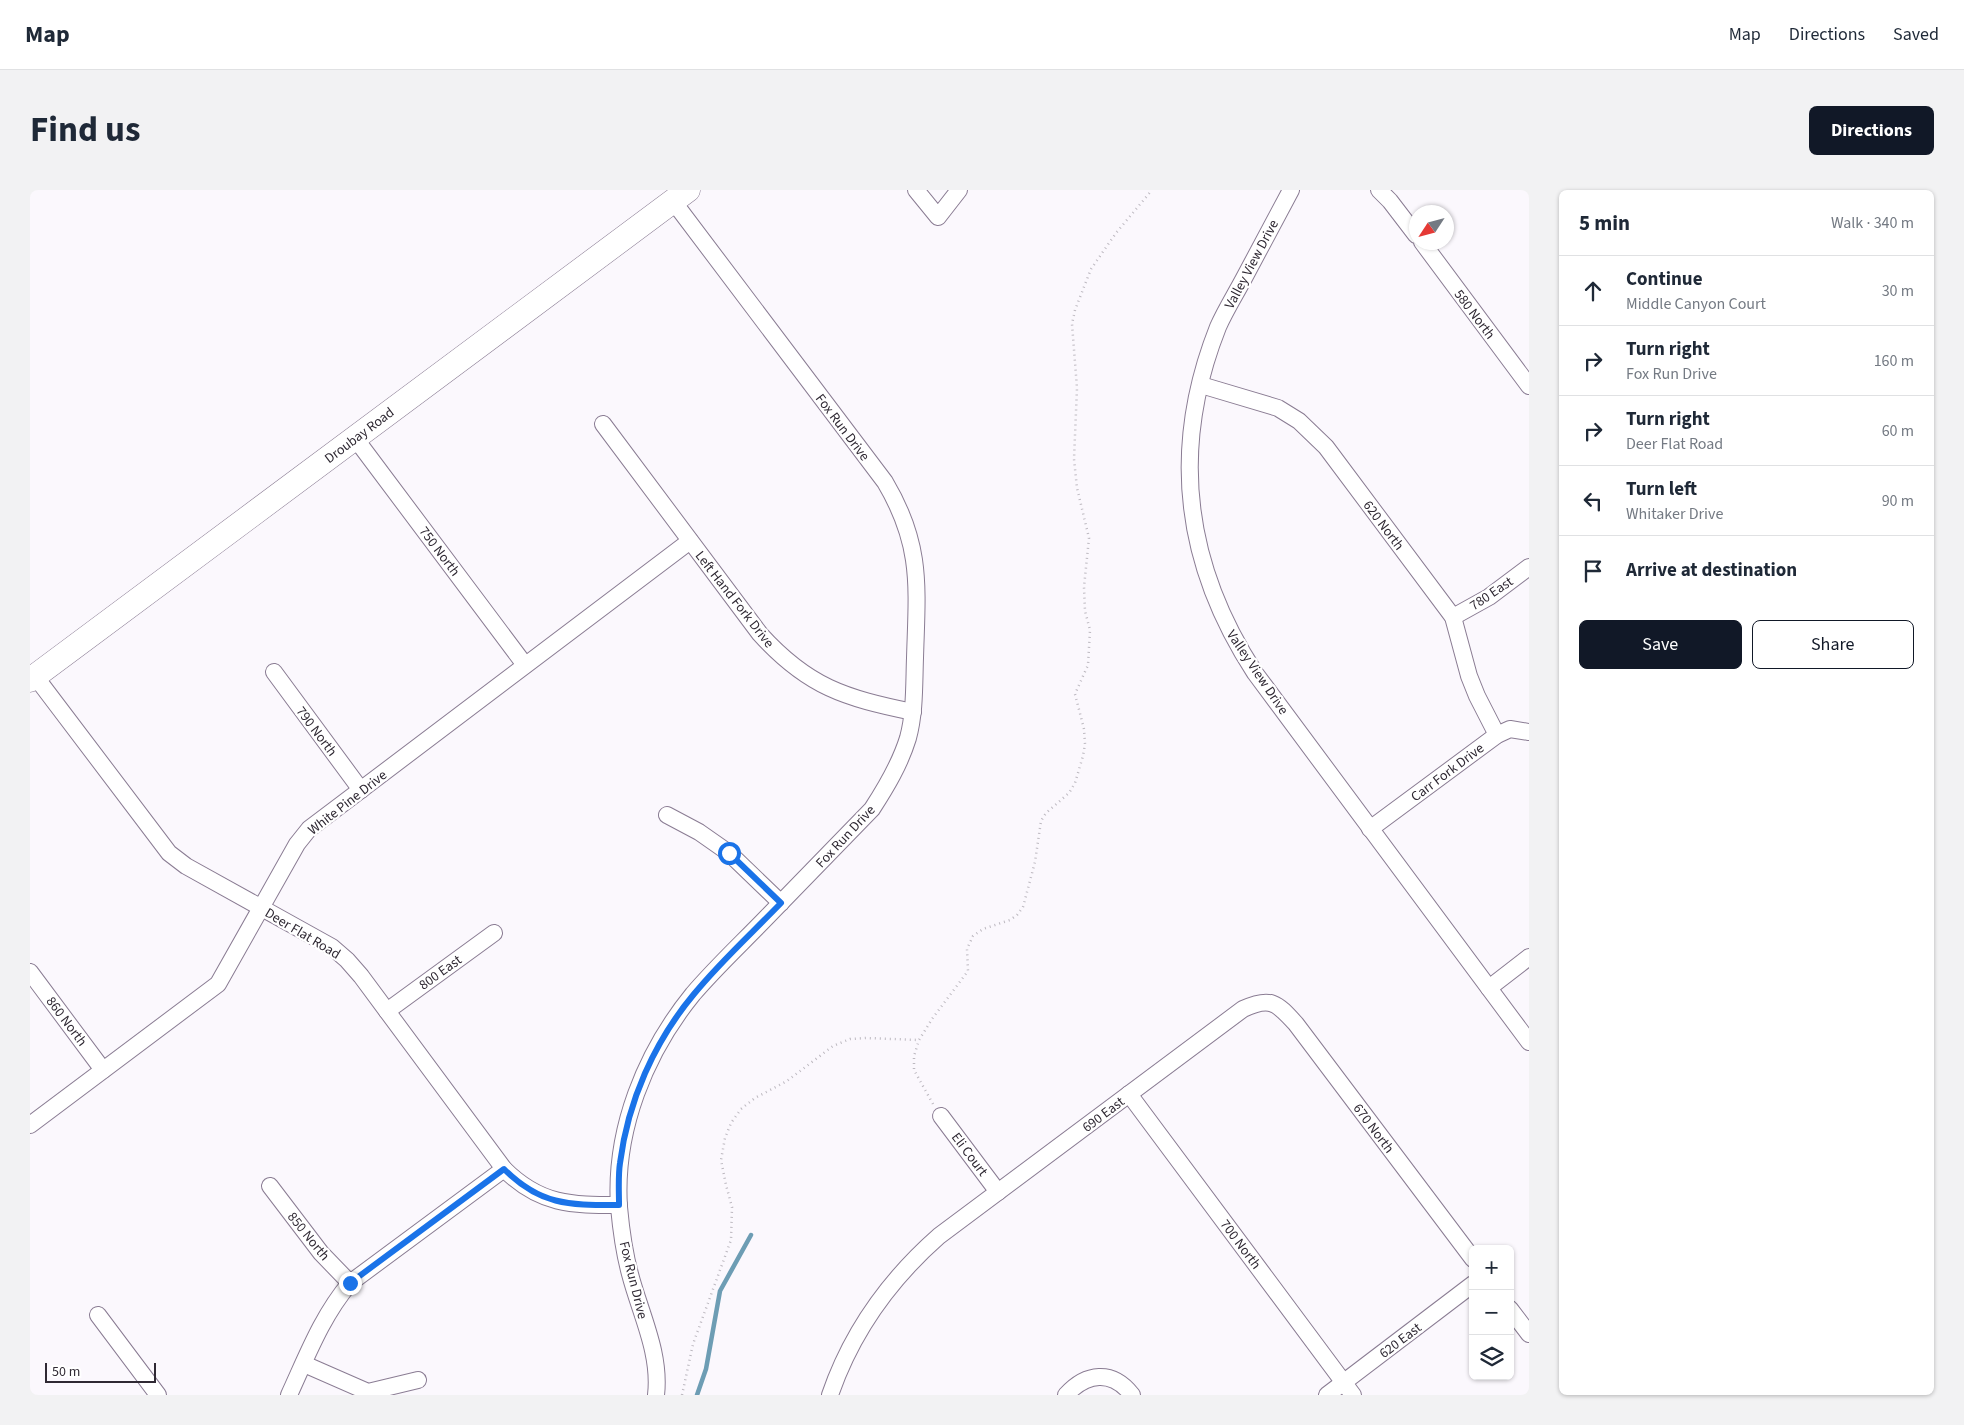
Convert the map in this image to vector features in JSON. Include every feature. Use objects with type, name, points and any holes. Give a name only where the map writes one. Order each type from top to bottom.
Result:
[{"type":"street","points":[[916,190],[938,217],[959,190]]},
{"type":"street","name":"Valley View Drive","points":[[1291,190],[1219,325],[1200,385],[1191,444],[1191,500],[1200,554],[1213,596],[1227,628],[1254,672],[1529,1042]]},
{"type":"street","points":[[1379,190],[1409,226]]},
{"type":"street","name":"Droubay Road","points":[[32,678],[680,196]]},
{"type":"street","name":"Fox Run Drive","points":[[656,1395],[657,1371],[655,1355],[629,1273],[622,1239],[619,1205],[619,1165],[630,1112],[662,1038],[694,993],[872,809],[894,775],[908,737],[913,712],[917,579],[912,545],[902,512],[885,482],[680,196]]},
{"type":"street","name":"580 North","points":[[1428,250],[1529,386]]},
{"type":"street","name":"620 North","points":[[1200,385],[1278,408],[1309,429],[1326,447],[1453,618],[1469,676],[1497,734]]},
{"type":"street","name":"Left Hand Fork Drive","points":[[603,424],[760,634],[792,665],[809,678],[849,697],[913,712]]},
{"type":"street","name":"750 North","points":[[355,438],[526,665]]},
{"type":"street","name":"White Pine Drive","points":[[30,1125],[218,984],[297,844],[309,829],[690,541]]},
{"type":"street","name":"780 East","points":[[1453,618],[1489,597],[1529,567]]},
{"type":"street","name":"790 North","points":[[274,672],[361,790]]},
{"type":"street","name":"Deer Flat Road","points":[[32,678],[169,853],[186,866],[332,947],[357,971],[504,1169],[525,1188],[550,1200],[578,1205],[619,1205]]},
{"type":"street","name":"Carr Fork Drive","points":[[1370,829],[1497,734],[1510,729],[1529,732]]},
{"type":"street","points":[[667,815],[700,832],[729,853],[781,903]]},
{"type":"street","name":"800 East","points":[[387,1011],[494,933]]},
{"type":"street","points":[[1488,988],[1529,958]]},
{"type":"street","name":"860 North","points":[[30,972],[103,1070]]},
{"type":"street","name":"690 East","points":[[830,1395],[846,1354],[871,1310],[903,1270],[939,1236],[1243,1009],[1255,1003],[1271,1002]]},
{"type":"street","name":"670 North","points":[[1271,1002],[1284,1011],[1296,1024],[1469,1254]]},
{"type":"street","name":"700 North","points":[[1129,1094],[1348,1389]]},
{"type":"street","name":"Eli Court","points":[[941,1116],[998,1192]]},
{"type":"street","points":[[289,1395],[326,1316],[350,1283],[504,1169]]},
{"type":"street","name":"850 North","points":[[270,1186],[321,1253],[350,1283]]},
{"type":"street","name":"620 East","points":[[1327,1395],[1348,1389],[1469,1287]]},
{"type":"street","points":[[98,1314],[158,1395]]},
{"type":"street","points":[[1514,1314],[1529,1334]]},
{"type":"street","points":[[304,1364],[368,1392],[418,1380]]},
{"type":"street","points":[[1066,1395],[1075,1385],[1095,1377],[1113,1380],[1121,1384],[1132,1395]]},
{"type":"path","points":[[941,1116],[928,1098],[914,1070],[914,1056],[920,1040],[932,1019],[968,971],[967,949],[973,936],[983,929],[1010,920],[1023,907],[1035,862],[1041,821],[1046,813],[1069,793],[1080,770],[1085,744],[1084,729],[1075,694],[1088,664],[1090,630],[1085,611],[1084,587],[1089,538],[1077,488],[1074,458],[1077,388],[1072,324],[1075,310],[1091,269],[1116,233],[1152,190]]},
{"type":"path","points":[[682,1395],[693,1344],[731,1240],[732,1207],[721,1160],[725,1138],[731,1123],[741,1109],[755,1098],[787,1081],[833,1046],[850,1039],[920,1040]]},
{"type":"waterway","points":[[697,1395],[706,1369],[720,1291],[751,1235]]},
{"type":"route","points":[[350,1283],[504,1169],[525,1188],[550,1200],[578,1205],[619,1205],[619,1165],[630,1112],[639,1086],[662,1038],[694,993],[781,903],[729,853]]}]
